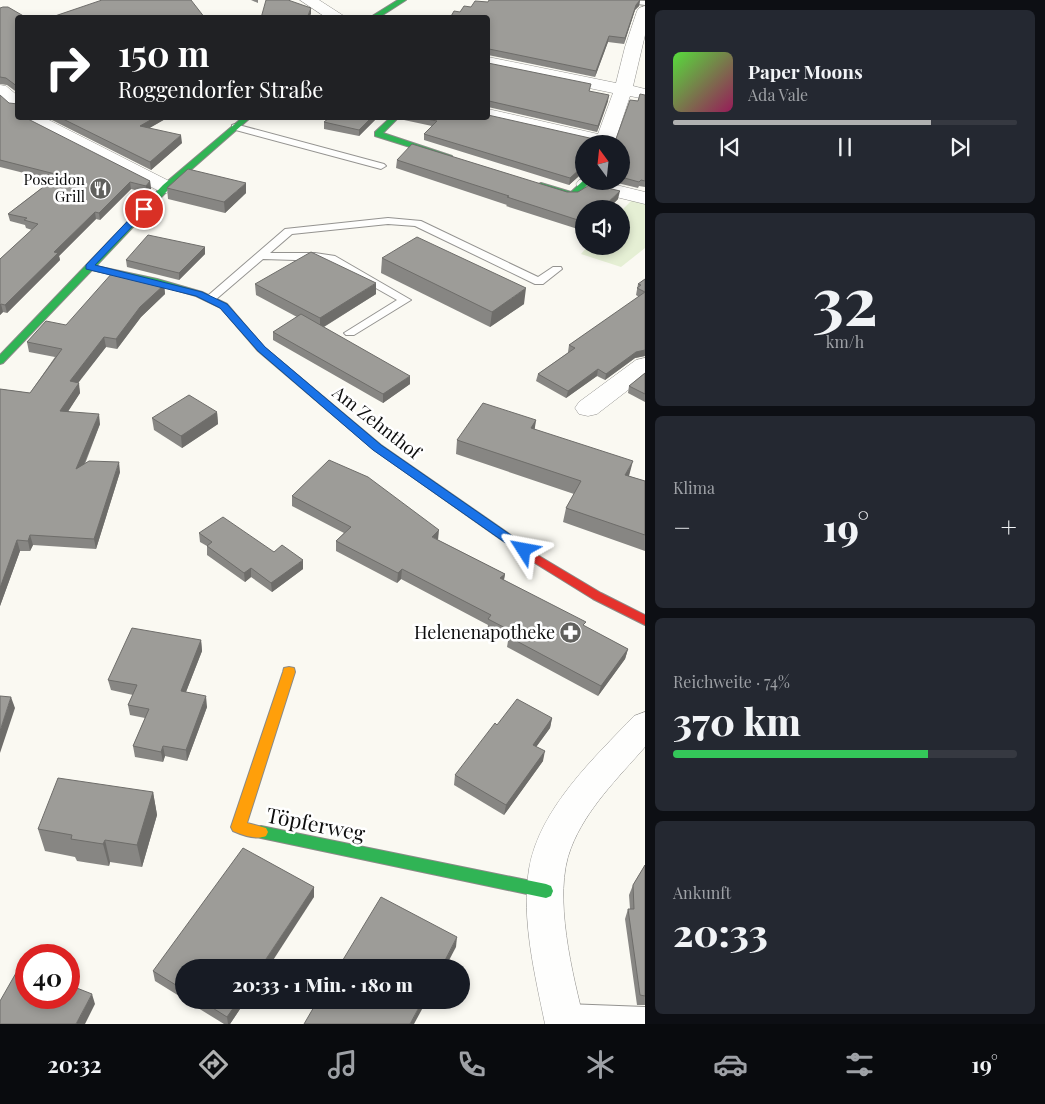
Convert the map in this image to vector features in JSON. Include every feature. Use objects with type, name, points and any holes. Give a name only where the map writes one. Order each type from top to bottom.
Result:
[{"type":"street","points":[[308,0],[334,15]]},
{"type":"street","points":[[377,15],[403,0]]},
{"type":"street","points":[[607,135],[641,36],[645,11]]},
{"type":"street","points":[[490,62],[645,94]]},
{"type":"street","points":[[0,90],[15,102]]},
{"type":"street","points":[[490,114],[575,135]]},
{"type":"street","points":[[36,120],[166,187]]},
{"type":"street","points":[[0,361],[166,187],[244,120]]},
{"type":"street","points":[[392,120],[378,134],[462,160]]},
{"type":"street","points":[[527,181],[573,195],[578,190]]},
{"type":"street","points":[[616,190],[645,198]]},
{"type":"street","name":"Am Zehnthof","points":[[89,267],[157,282],[210,299],[230,311],[254,342],[285,371],[377,447],[540,561],[597,596],[645,620]]},
{"type":"street","points":[[588,408],[645,365]]},
{"type":"street","name":"Töpferweg","points":[[288,672],[238,827],[546,891]]},
{"type":"street","points":[[564,1019],[550,950],[546,891],[547,870],[552,851],[585,792],[645,725]]},
{"type":"lane","points":[[622,0],[645,3]]},
{"type":"lane","points":[[235,127],[381,166]]},
{"type":"lane","points":[[210,299],[289,231],[403,221],[417,223],[539,282],[557,269]]},
{"type":"lane","points":[[262,256],[315,256],[330,258],[405,300],[350,333]]},
{"type":"lane","points":[[564,1019],[645,1017]]},
{"type":"green space","points":[[633,199],[645,202],[645,248],[621,267],[584,255],[630,255],[630,202]]},
{"type":"building","points":[[102,0],[191,0],[203,15],[58,15]]},
{"type":"building","points":[[266,0],[288,0],[311,8],[308,15],[262,15]]},
{"type":"building","points":[[489,0],[640,0],[636,5],[625,38],[609,36],[596,71],[490,49],[490,15],[452,15],[454,11],[460,12],[464,6],[471,7],[475,1],[488,2]]},
{"type":"building","points":[[8,7],[22,15],[15,15],[15,85],[6,78],[0,77],[0,8]]},
{"type":"building","points":[[490,63],[591,84],[589,91],[609,95],[598,126],[490,101]]},
{"type":"building","points":[[640,94],[645,95],[645,181],[641,180],[639,182],[630,180],[630,135],[617,135],[630,100],[638,101]]},
{"type":"building","points":[[0,95],[9,103],[15,104],[15,120],[30,120],[150,181],[146,186],[130,182],[99,213],[95,212],[54,252],[58,253],[5,305],[0,305],[0,259],[38,224],[24,220],[27,218],[8,214],[59,175],[0,160]]},
{"type":"building","points":[[490,115],[576,135],[575,174],[570,178],[424,134],[437,121],[432,120],[490,120]]},
{"type":"building","points":[[65,120],[150,120],[140,126],[181,135],[150,162]]},
{"type":"building","points":[[326,120],[369,120],[359,130],[324,122]]},
{"type":"building","points":[[412,144],[567,192],[578,192],[581,190],[620,191],[610,200],[575,200],[575,219],[397,160]]},
{"type":"building","points":[[188,169],[246,183],[224,202],[167,188]]},
{"type":"building","points":[[148,235],[205,247],[179,273],[126,260]]},
{"type":"building","points":[[417,237],[526,288],[492,312],[382,258]]},
{"type":"building","points":[[311,252],[376,283],[320,318],[255,284]]},
{"type":"building","points":[[113,272],[164,285],[140,307],[116,339],[104,337],[70,381],[79,383],[60,411],[99,414],[76,469],[89,461],[119,462],[94,539],[30,535],[28,541],[17,540],[0,588],[0,389],[30,393],[62,349],[27,342],[46,321],[66,325]]},
{"type":"building","points":[[645,279],[645,292],[637,288],[641,285],[638,284]]},
{"type":"building","points":[[645,292],[645,350],[636,352],[606,374],[598,369],[568,391],[538,374],[575,348],[569,345]]},
{"type":"building","points":[[301,314],[410,376],[383,394],[273,332]]},
{"type":"building","points":[[645,373],[645,394],[629,386]]},
{"type":"building","points":[[189,395],[217,412],[181,436],[152,418]]},
{"type":"building","points":[[483,403],[536,420],[531,428],[633,461],[625,475],[645,481],[645,535],[566,508],[581,481],[457,440]]},
{"type":"building","points":[[329,460],[368,477],[439,530],[432,537],[505,574],[500,578],[586,622],[583,625],[628,649],[601,686],[509,637],[513,632],[488,619],[491,615],[402,569],[398,573],[336,541],[351,527],[292,496]]},
{"type":"building","points":[[223,517],[274,552],[282,545],[303,560],[271,583],[251,568],[244,573],[207,546],[212,542],[199,533]]},
{"type":"building","points":[[132,628],[201,640],[181,691],[206,696],[186,750],[163,746],[161,752],[133,746],[149,709],[128,705],[137,685],[108,680]]},
{"type":"building","points":[[0,696],[11,697],[0,731]]},
{"type":"building","points":[[517,699],[552,718],[533,745],[545,751],[506,805],[455,775],[495,723],[497,725]]},
{"type":"building","points":[[58,778],[153,792],[137,845],[105,840],[103,844],[71,839],[72,835],[38,829]]},
{"type":"building","points":[[243,848],[314,887],[266,959],[175,959],[175,984],[153,971]]},
{"type":"building","points":[[645,865],[645,996],[640,995],[628,909],[634,909],[633,885]]},
{"type":"building","points":[[381,897],[457,937],[446,959],[343,959]]},
{"type":"building","points":[[15,975],[15,1009],[80,1009],[80,989],[92,994],[76,1024],[0,1024],[0,1001]]},
{"type":"building","points":[[214,1009],[233,1009],[227,1017]]},
{"type":"building","points":[[313,1009],[418,1009],[410,1024],[304,1024]]},
{"type":"traffic: fast","points":[[377,15],[403,0]]},
{"type":"traffic: fast","points":[[0,361],[166,187],[244,120]]},
{"type":"traffic: fast","points":[[392,120],[378,134],[448,156]]},
{"type":"traffic: fast","points":[[541,185],[573,195],[578,190]]},
{"type":"traffic: fast","points":[[89,267],[157,282],[199,294],[224,306],[261,349],[377,447],[534,557]]},
{"type":"traffic: fast","points":[[261,832],[546,891]]},
{"type":"traffic: slow","points":[[261,832],[238,827],[289,672]]},
{"type":"traffic: jam","points":[[534,557],[597,596],[645,620]]},
{"type":"place","name":"Poseidon Grill","points":[[101,188]]},
{"type":"place","name":"Helenenapotheke","points":[[571,632]]},
{"type":"route","points":[[144,209],[89,267],[157,282],[199,294],[224,306],[261,349],[377,447],[524,550]]}]
